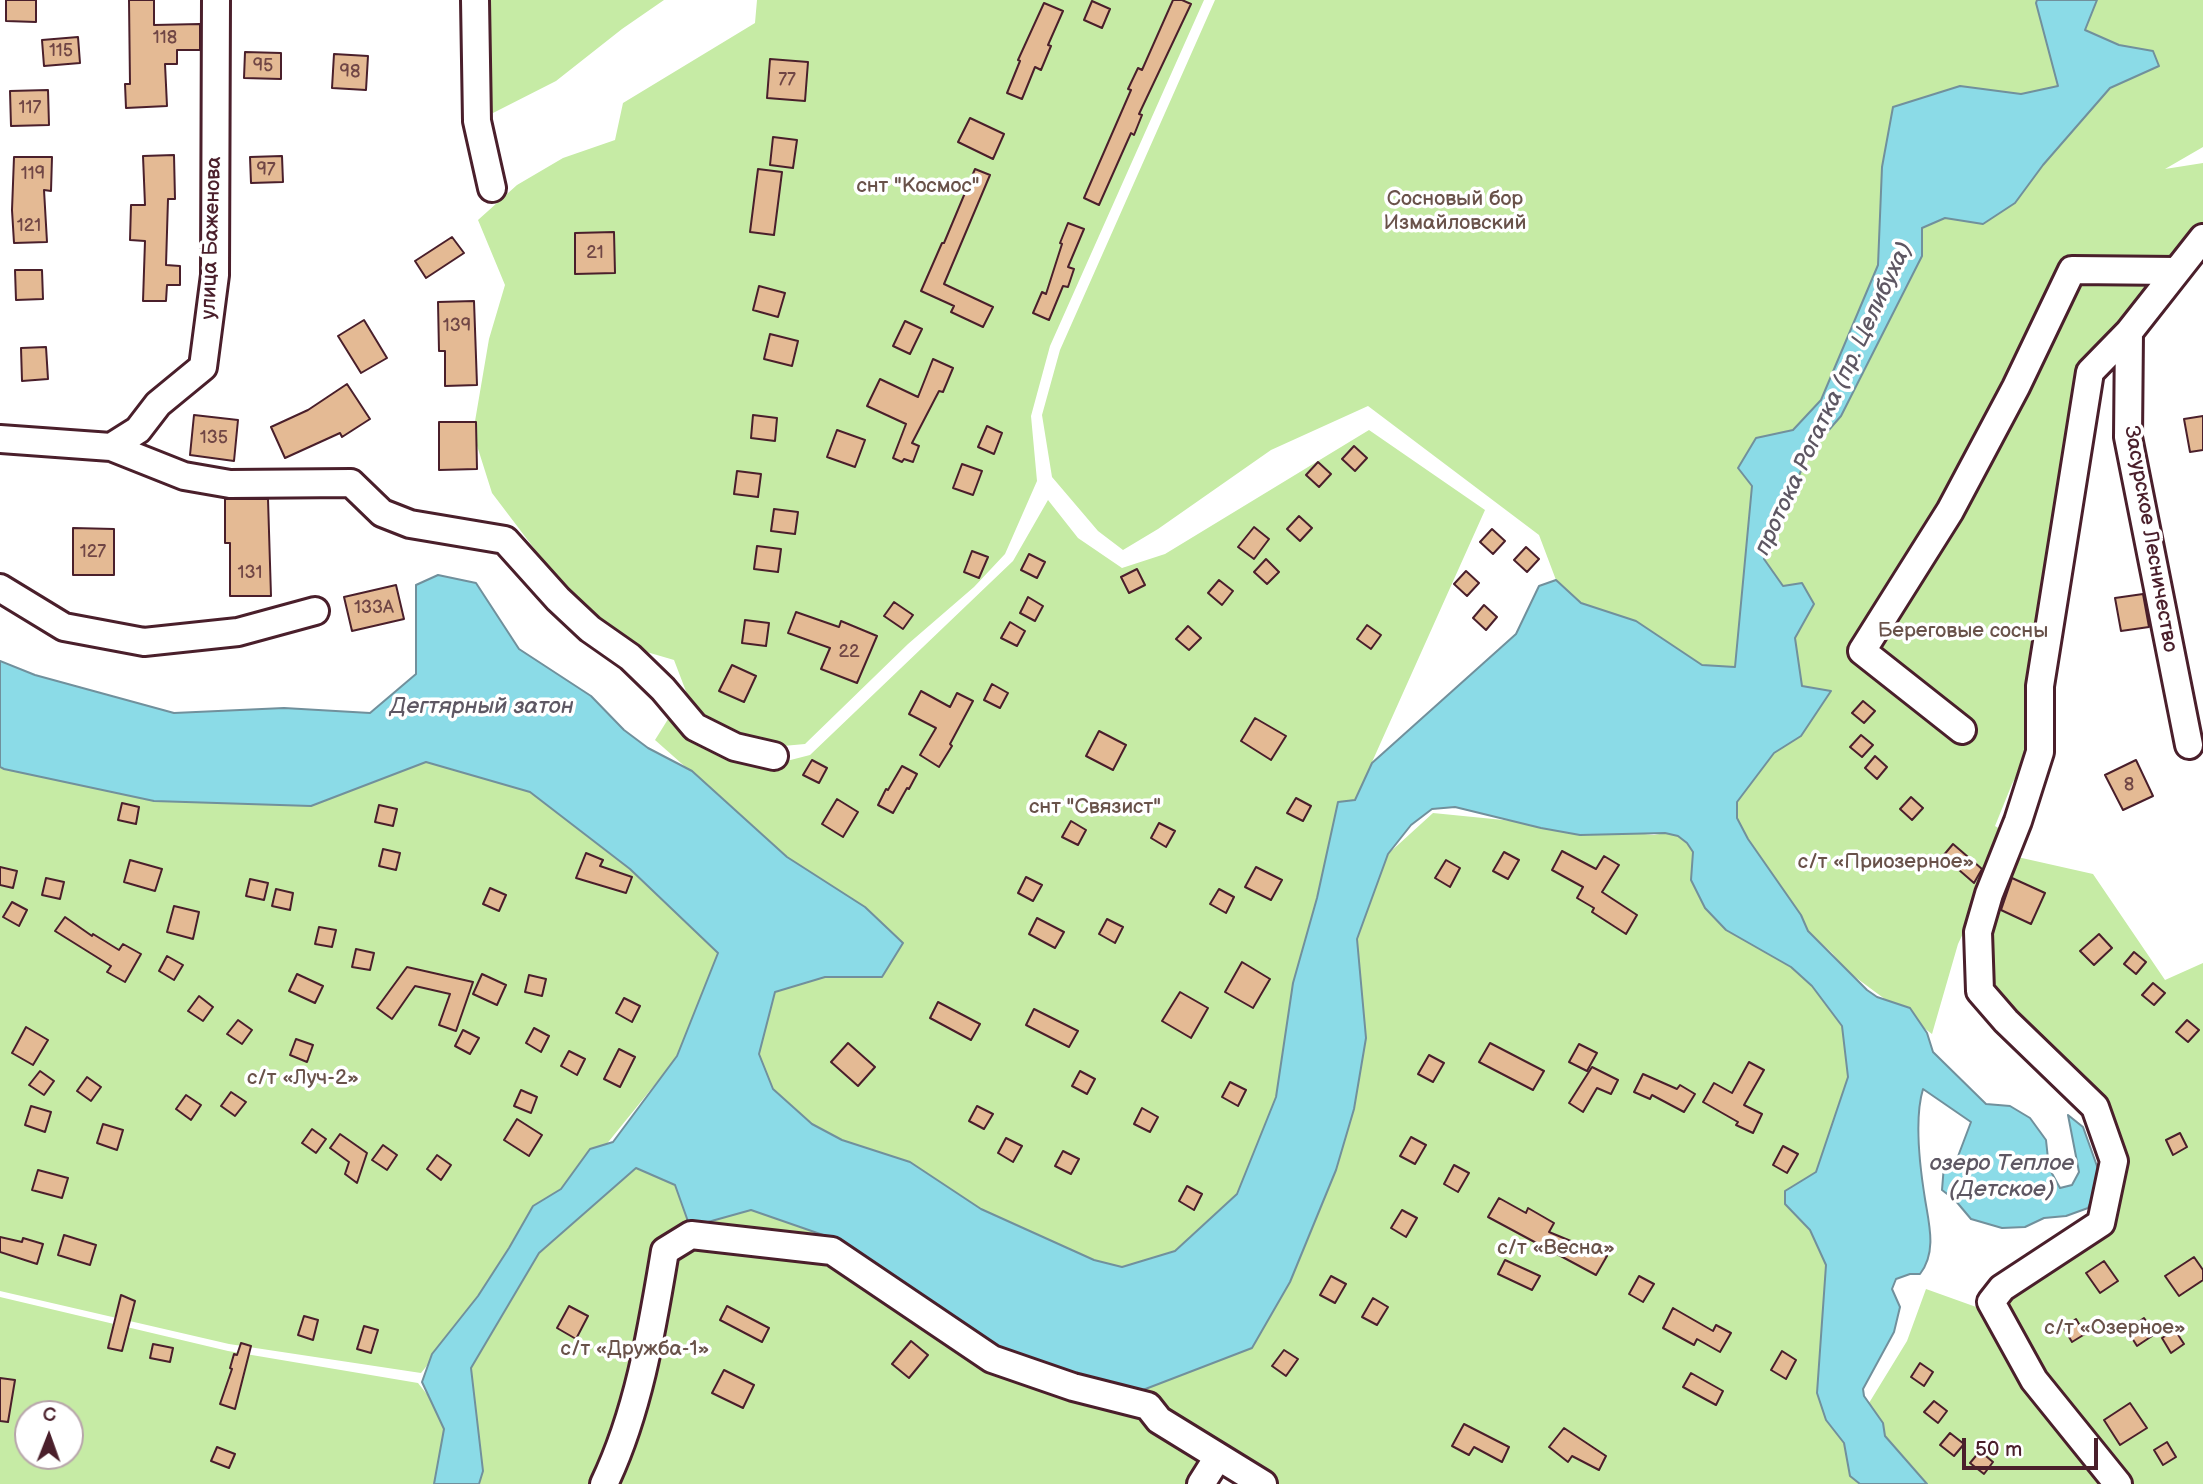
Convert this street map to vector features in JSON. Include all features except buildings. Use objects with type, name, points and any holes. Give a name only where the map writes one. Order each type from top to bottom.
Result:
[{"type":"street","name":"улица Баженова","points":[[111,447],[138,430],[158,404],[203,367],[215,275],[216,0]]},
{"type":"street","points":[[475,0],[477,121],[492,188]]},
{"type":"street","points":[[2118,1484],[2034,1380],[1991,1302],[2002,1288],[2101,1223],[2115,1161],[2095,1107],[2006,1021],[1980,991],[1978,932],[2040,752],[2040,686],[2090,372],[2129,332],[2203,238]]},
{"type":"street","points":[[1962,730],[1863,651],[1950,510],[2016,387],[2072,270],[2177,271]]},
{"type":"street","name":"Засурское Лесничество","points":[[2129,332],[2128,437],[2189,745]]},
{"type":"street","points":[[0,439],[111,447],[184,476],[230,484],[351,483],[382,513],[410,524],[505,540],[574,614],[590,629],[630,657],[663,689],[695,727],[735,747],[774,756]]},
{"type":"street","points":[[0,588],[64,626],[144,642],[239,632],[315,611]]},
{"type":"street","points":[[604,1484],[625,1435],[652,1329],[665,1251],[691,1235],[832,1251],[992,1359],[1073,1387],[1148,1406],[1159,1420],[1263,1484]]},
{"type":"street","points":[[1201,1484],[1218,1457]]},
{"type":"green space","points":[[478,0],[664,0],[556,81],[493,113],[481,97]]},
{"type":"green space","name":"снт \"Космос\"","points":[[757,0],[1204,0],[1050,346],[1031,416],[1037,481],[1005,554],[974,587],[908,644],[805,744],[772,747],[719,731],[692,707],[674,660],[623,645],[574,601],[492,493],[473,433],[489,339],[505,285],[478,220],[517,185],[563,158],[615,140],[623,103],[755,23]]},
{"type":"green space","name":"Сосновый бор Измайловский","points":[[1215,0],[2037,0],[2058,86],[2021,94],[1960,86],[1893,108],[1882,167],[1878,265],[1821,400],[1793,430],[1756,438],[1735,668],[1702,665],[1636,621],[1581,603],[1556,580],[1539,535],[1368,406],[1271,450],[1158,529],[1123,550],[1098,531],[1052,477],[1042,415],[1060,350]]},
{"type":"green space","points":[[2097,0],[2203,0],[2203,147],[2165,169],[2203,163],[2203,222],[2077,368],[2032,682],[2033,744],[2012,784],[1995,826],[2010,835],[1958,944],[1932,1034],[1847,971],[1808,931],[1801,915],[1748,839],[1737,818],[1737,802],[1774,753],[1801,736],[1830,691],[1802,687],[1795,638],[1783,586],[1764,559],[1808,454],[1841,416],[1885,329],[1922,228],[1945,218],[1983,224],[2015,203],[2043,165],[2110,88],[2159,66],[2153,51],[2119,45],[2084,30]]},
{"type":"green space","name":"снт \"Связист\"","points":[[1369,430],[1485,510],[1355,800],[1338,802],[1317,898],[1293,983],[1276,1097],[1237,1194],[1175,1251],[1121,1267],[1094,1260],[981,1209],[910,1162],[842,1140],[812,1124],[773,1089],[759,1054],[775,992],[825,977],[882,977],[865,907],[787,857],[655,740],[670,716],[771,765],[810,755],[1013,561],[1048,500],[1078,538],[1122,568],[1165,554]]},
{"type":"green space","name":"с/т «Луч-2»","points":[[426,762],[530,792],[630,869],[718,953],[678,1056],[421,1373],[229,1344],[0,1291],[0,767],[311,806]]},
{"type":"green space","name":"с/т «Весна»","points":[[1433,813],[1678,836],[1693,852],[1691,880],[1705,908],[1726,930],[1791,967],[1812,986],[1842,1027],[1848,1077],[1816,1173],[1785,1191],[1785,1204],[1810,1230],[1826,1265],[1817,1393],[1826,1420],[1844,1443],[1850,1476],[1860,1484],[1276,1484],[1210,1458],[1194,1484],[479,1484],[483,1471],[468,1370],[539,1253],[636,1168],[675,1185],[690,1227],[751,1210],[826,1236],[912,1298],[1252,1349],[1290,1282],[1336,1170],[1354,1109],[1366,1038],[1357,939],[1388,854]]},
{"type":"green space","name":"с/т «Озерное»","points":[[2013,856],[2093,874],[2165,980],[2203,963],[2203,1484],[2127,1484],[2042,1379],[2001,1302],[2101,1237],[2128,1160],[2107,1105],[1987,981],[1994,897]]},
{"type":"green space","points":[[1926,1289],[1979,1308],[2108,1484],[1927,1484],[1922,1479],[1884,1436],[1883,1423],[1869,1403],[1907,1341]]},
{"type":"green space","points":[[0,1297],[228,1351],[418,1383],[453,1427],[445,1484],[0,1484]]},
{"type":"water","points":[[2037,0],[2097,0],[2085,30],[2119,45],[2153,51],[2159,66],[2110,88],[2043,165],[2015,203],[1983,224],[1945,218],[1922,228],[1922,256],[1841,416],[1808,454],[1764,559],[1783,586],[1802,583],[1814,604],[1795,638],[1802,686],[1831,691],[1801,736],[1774,753],[1737,802],[1737,818],[1748,839],[1801,915],[1808,931],[1867,990],[1877,997],[1910,1008],[1927,1033],[1933,1052],[1986,1104],[2010,1106],[2030,1118],[2046,1140],[2049,1168],[2060,1188],[2072,1185],[2079,1172],[2068,1115],[2083,1127],[2102,1180],[2088,1208],[2066,1216],[2044,1218],[2025,1227],[2002,1228],[1971,1219],[1955,1200],[1942,1190],[1944,1165],[1957,1159],[1971,1122],[1923,1089],[1919,1114],[1919,1144],[1930,1228],[1929,1257],[1920,1274],[1896,1279],[1892,1289],[1900,1307],[1894,1332],[1863,1389],[1864,1396],[1883,1423],[1885,1436],[1927,1484],[1860,1484],[1850,1476],[1844,1443],[1826,1420],[1817,1393],[1826,1265],[1810,1230],[1785,1204],[1785,1191],[1816,1172],[1848,1077],[1842,1026],[1812,986],[1791,967],[1726,930],[1705,908],[1691,880],[1693,852],[1678,836],[1665,833],[1580,835],[1455,807],[1432,809],[1411,825],[1388,854],[1357,939],[1366,1038],[1354,1109],[1336,1170],[1290,1282],[1252,1348],[1135,1393],[1064,1373],[967,1334],[826,1236],[751,1210],[690,1227],[675,1185],[636,1168],[539,1253],[471,1368],[483,1471],[479,1484],[434,1484],[444,1429],[422,1382],[432,1354],[478,1296],[533,1206],[561,1189],[590,1149],[613,1142],[677,1056],[718,953],[630,869],[530,792],[426,762],[311,806],[154,801],[4,769],[0,767],[0,661],[35,675],[174,713],[284,708],[370,713],[416,674],[416,585],[438,575],[476,583],[519,649],[591,696],[624,730],[648,748],[692,771],[787,857],[865,907],[903,943],[882,977],[825,977],[775,992],[759,1054],[773,1089],[812,1124],[842,1140],[910,1162],[981,1209],[1094,1260],[1122,1267],[1175,1251],[1237,1194],[1276,1097],[1293,983],[1317,898],[1338,802],[1355,800],[1372,763],[1516,634],[1539,586],[1556,580],[1581,603],[1636,621],[1702,665],[1735,667],[1752,486],[1738,468],[1756,438],[1793,430],[1821,400],[1878,265],[1882,167],[1893,107],[1960,86],[2021,94],[2058,86]]},
{"type":"water label","name":"протока Рогатка (пр. Целибуха)","points":[[1834,399]]},
{"type":"water label","name":"Дегтярный затон","points":[[482,707]]},
{"type":"water label","name":"озеро Теплое (Детское)","points":[[2002,1177]]},
{"type":"park label","name":"Береговые сосны","points":[[1963,632]]},
{"type":"park label","name":"с/т «Приозерное»","points":[[1886,863]]},
{"type":"park label","name":"с/т «Дружба-1»","points":[[635,1350]]}]
